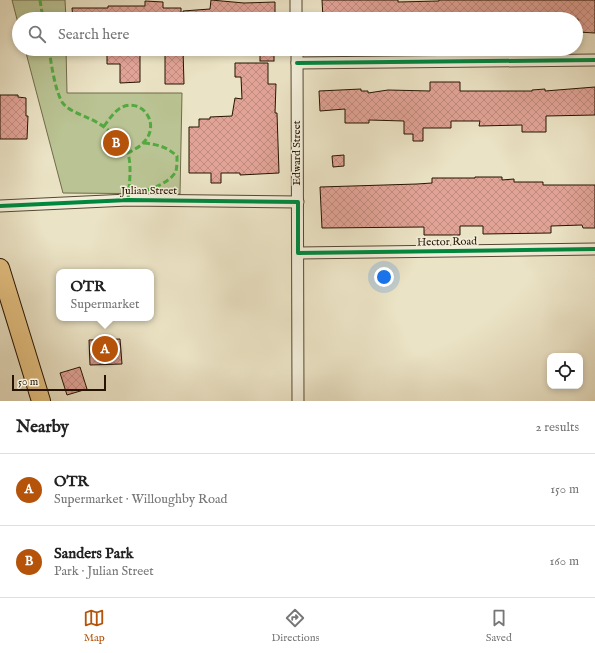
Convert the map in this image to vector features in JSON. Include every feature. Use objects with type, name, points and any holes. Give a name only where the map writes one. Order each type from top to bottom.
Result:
[{"type":"main road","points":[[0,268],[41,401]]},
{"type":"street","points":[[296,0],[296,12]]},
{"type":"street","name":"Edward Street","points":[[297,56],[298,401]]},
{"type":"street","points":[[297,63],[595,60]]},
{"type":"street","name":"Julian Street","points":[[0,206],[128,200],[298,202]]},
{"type":"street","name":"Hector Road","points":[[298,253],[595,249]]},
{"type":"green space","points":[[12,0],[65,0],[66,12],[15,12]]},
{"type":"green space","points":[[27,56],[66,56],[67,93],[182,93],[180,194],[63,193]]},
{"type":"building","points":[[211,0],[244,3],[275,2],[275,12],[183,12],[210,9]]},
{"type":"building","points":[[322,0],[398,0],[398,2],[439,0],[595,0],[595,33],[583,32],[583,12],[323,12]]},
{"type":"building","points":[[145,1],[163,2],[163,8],[181,8],[181,12],[72,12],[72,8],[108,8],[108,6],[145,6]]},
{"type":"building","points":[[107,56],[140,56],[140,82],[120,83],[120,64],[107,64]]},
{"type":"building","points":[[165,56],[183,56],[184,84],[165,84]]},
{"type":"building","points":[[260,56],[274,56],[274,61],[260,61]]},
{"type":"building","points":[[235,63],[268,63],[268,84],[276,84],[275,113],[277,113],[279,173],[240,175],[240,173],[221,173],[221,183],[211,183],[211,173],[189,173],[189,127],[199,127],[199,119],[232,116],[235,98],[242,99],[241,77],[235,77]]},
{"type":"building","points":[[430,82],[460,82],[460,91],[532,91],[545,89],[545,91],[595,87],[595,115],[546,116],[546,132],[522,132],[522,125],[479,126],[480,121],[451,121],[451,128],[423,128],[423,141],[413,141],[413,134],[404,134],[404,121],[369,120],[369,123],[345,123],[345,109],[320,111],[319,91],[361,89],[361,91],[368,91],[368,93],[388,90],[430,91]]},
{"type":"building","points":[[0,95],[18,95],[18,97],[26,98],[26,116],[28,116],[27,139],[0,139]]},
{"type":"building","points":[[344,155],[344,166],[333,167],[332,156]]},
{"type":"building","points":[[502,177],[502,180],[514,179],[514,182],[543,182],[543,185],[595,185],[595,228],[583,228],[582,225],[551,226],[551,233],[483,234],[483,226],[460,226],[460,235],[424,235],[424,227],[322,228],[320,187],[417,184],[432,183],[432,178]]},
{"type":"building","points":[[120,339],[122,364],[90,365],[89,340]]},
{"type":"building","points":[[80,367],[87,389],[67,395],[60,373]]},
{"type":"marked path","points":[[40,0],[42,12]]},
{"type":"marked path","points":[[50,56],[55,84],[64,105],[70,110],[93,120],[105,128],[117,138],[126,149],[130,164],[128,200]]},
{"type":"marked path","points":[[104,126],[119,109],[127,106],[141,108],[146,113],[150,120],[151,127],[149,135],[142,144],[128,153]]},
{"type":"marked path","points":[[129,192],[148,190],[162,184],[173,176],[176,171],[177,156],[162,146],[143,143]]},
{"type":"cycle path","points":[[297,63],[595,60]]},
{"type":"cycle path","points":[[0,206],[128,200],[298,202],[298,253],[595,249]]},
{"type":"place","name":"Sanders Park","points":[[116,143]]},
{"type":"place","name":"OTR","points":[[105,349]]}]
